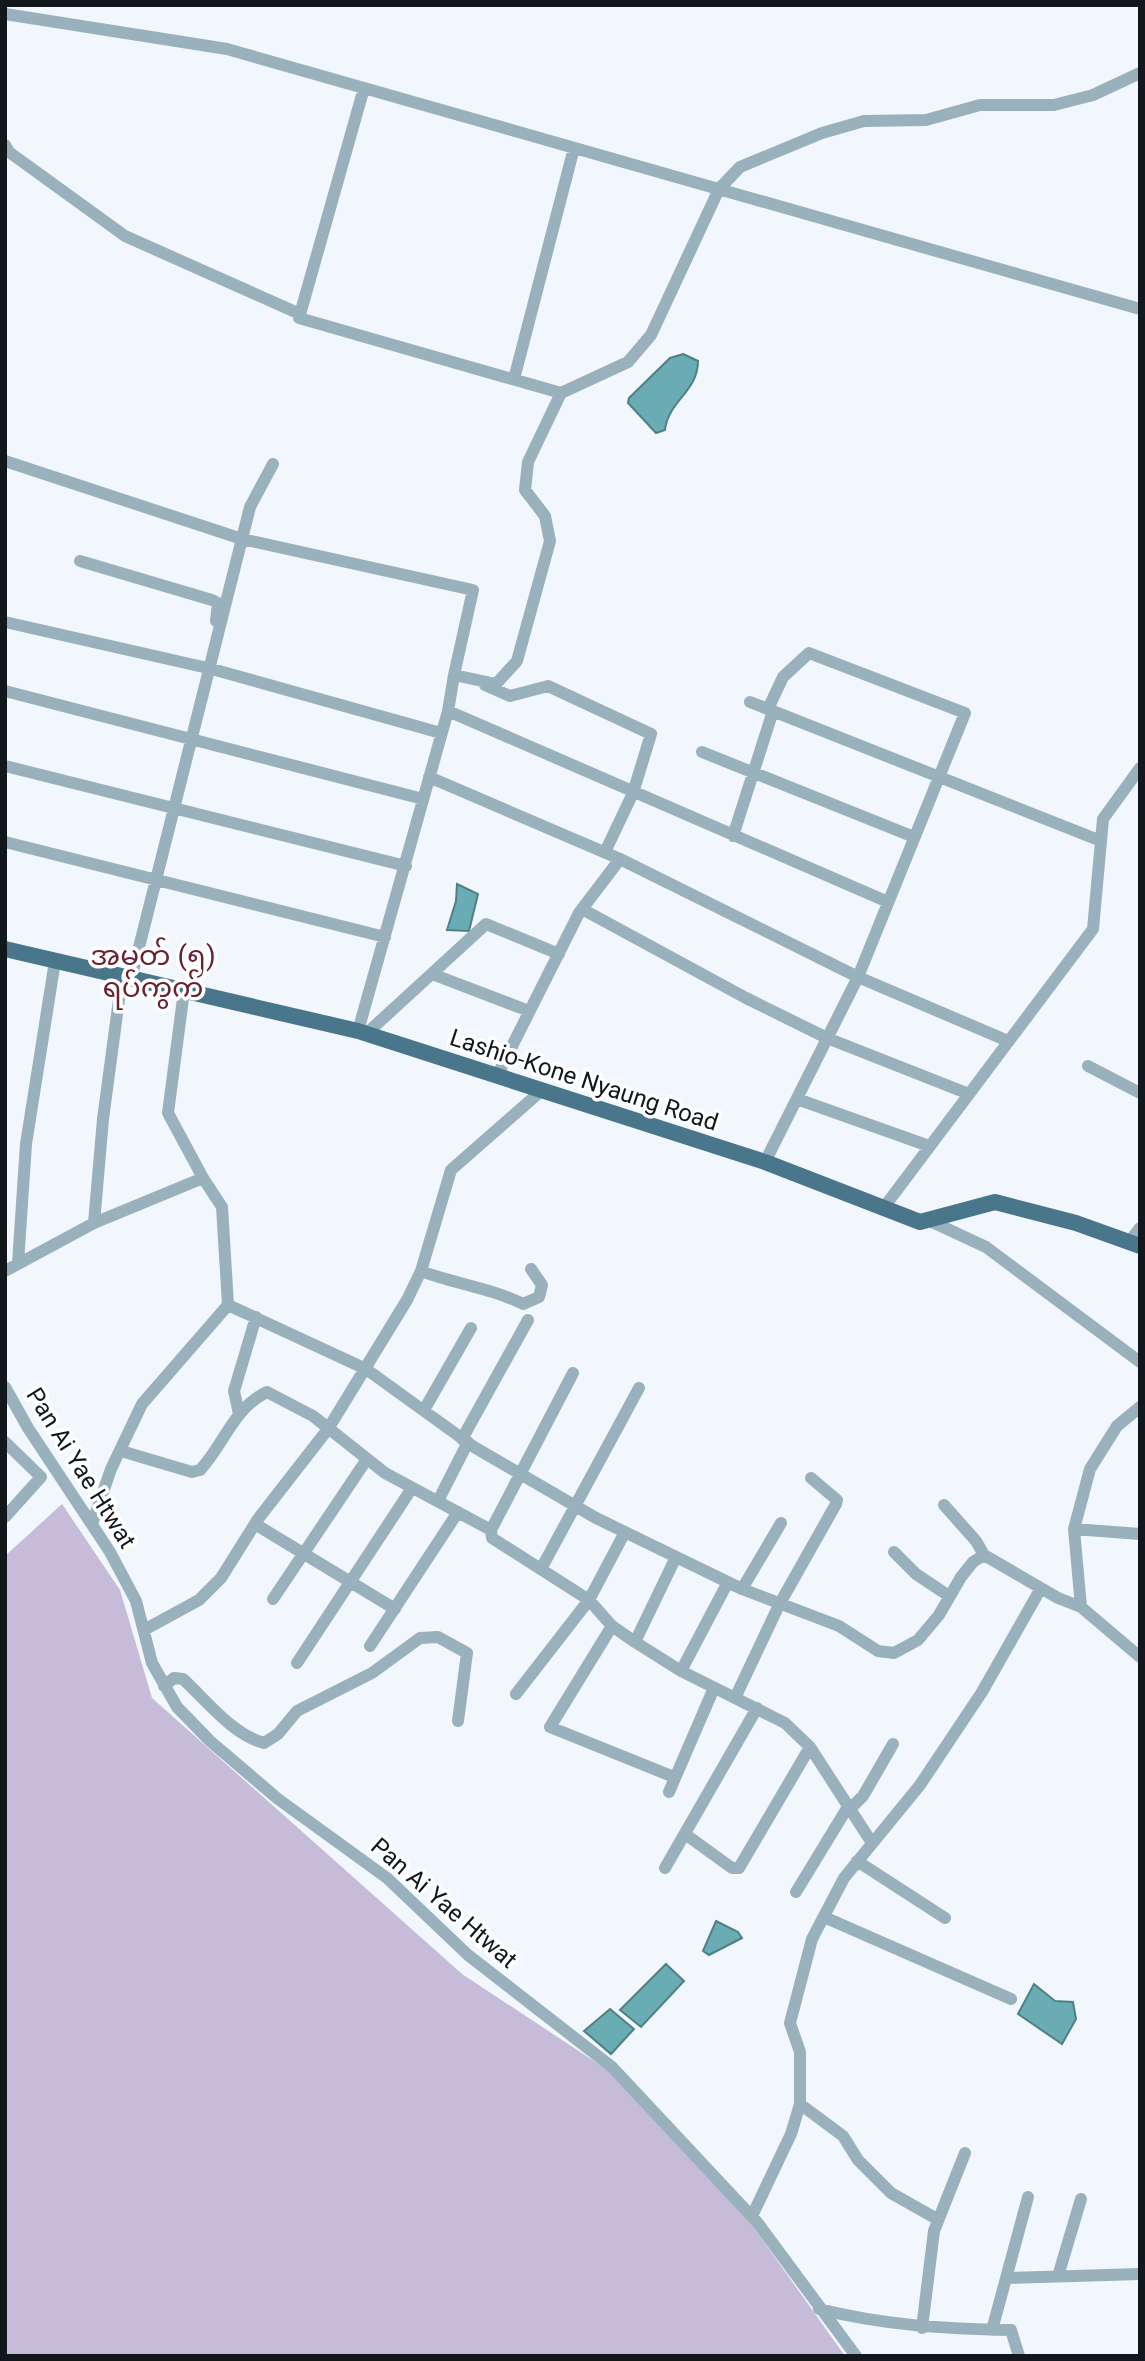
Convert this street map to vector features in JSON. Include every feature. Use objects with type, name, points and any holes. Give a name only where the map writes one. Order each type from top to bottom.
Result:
[{"type":"main road","name":"Lashio-Kone Nyaung Road","points":[[5,949],[362,1032],[765,1162],[920,1222],[995,1202],[1076,1223],[1134,1244]]},
{"type":"street","points":[[5,14],[227,49],[1140,309]]},
{"type":"street","points":[[476,682],[496,684],[517,661],[550,541],[545,516],[525,490],[528,462],[561,393],[628,362],[651,335],[719,189],[740,167],[822,132],[864,121],[926,120],[980,105],[1054,105],[1093,96],[1140,73]]},
{"type":"street","points":[[364,88],[299,318],[561,393]]},
{"type":"street","points":[[5,145],[9,152],[125,236],[300,314]]},
{"type":"street","points":[[514,379],[574,148]]},
{"type":"street","points":[[5,461],[242,539],[473,590],[448,711],[385,937],[362,1032]]},
{"type":"street","points":[[94,1223],[103,1119],[127,978],[212,669],[250,507],[273,464]]},
{"type":"street","points":[[80,561],[218,603],[210,649],[212,669]]},
{"type":"street","points":[[5,622],[212,669],[441,733]]},
{"type":"street","points":[[733,836],[770,710],[783,677],[809,653],[965,713],[858,977],[765,1162]]},
{"type":"street","points":[[454,675],[510,696],[548,687],[651,734],[633,793],[605,852]]},
{"type":"street","points":[[5,691],[423,799]]},
{"type":"street","points":[[750,702],[1101,841]]},
{"type":"street","points":[[448,711],[888,902]]},
{"type":"street","points":[[702,752],[914,837]]},
{"type":"street","points":[[5,766],[406,866]]},
{"type":"street","points":[[884,1206],[1093,929],[1103,819],[1140,768]]},
{"type":"street","points":[[429,777],[605,852],[858,977],[1008,1041]]},
{"type":"street","points":[[5,842],[385,937]]},
{"type":"street","points":[[496,1076],[582,909],[620,859]]},
{"type":"street","points":[[582,909],[746,998],[827,1038],[969,1094]]},
{"type":"street","points":[[362,1032],[432,974],[486,924],[559,954]]},
{"type":"street","points":[[18,1263],[26,1144],[55,961]]},
{"type":"street","points":[[432,974],[530,1011]]},
{"type":"street","points":[[92,1524],[142,1404],[229,1305],[222,1207],[202,1178],[168,1113],[184,991]]},
{"type":"street","points":[[1088,1066],[1140,1093]]},
{"type":"street","points":[[144,1630],[200,1600],[221,1578],[255,1524],[328,1429],[366,1369],[421,1271],[451,1170],[541,1091]]},
{"type":"street","points":[[797,1099],[929,1146]]},
{"type":"street","points":[[5,1271],[94,1223],[202,1178]]},
{"type":"street","points":[[929,1220],[986,1247],[1140,1362]]},
{"type":"street","points":[[1134,1244],[1140,1228]]},
{"type":"street","points":[[421,1271],[447,1281],[509,1296],[523,1304],[539,1297],[542,1285],[530,1269]]},
{"type":"street","points":[[229,1305],[366,1369],[465,1441],[625,1532],[742,1589],[779,1605],[803,1610],[839,1626],[878,1651],[894,1653],[918,1640],[939,1615],[973,1562],[984,1555]]},
{"type":"street","points":[[239,1413],[234,1391],[256,1317]]},
{"type":"street","points":[[438,1502],[465,1441],[528,1320]]},
{"type":"street","points":[[424,1410],[471,1328]]},
{"type":"street","points":[[573,1373],[523,1474],[491,1530],[492,1538],[589,1600],[612,1626],[635,1642],[681,1671],[785,1723],[810,1747],[872,1843]]},
{"type":"street","points":[[541,1569],[639,1388]]},
{"type":"street","points":[[121,1451],[192,1472],[200,1470],[239,1413],[253,1399],[267,1392],[313,1416],[367,1459],[412,1488],[491,1530]]},
{"type":"street","name":"Pan Ai Yae Htwat","points":[[7,1397],[92,1524],[136,1601],[152,1663],[177,1707],[210,1741],[278,1799],[387,1878],[468,1955],[612,2067],[752,2216],[856,2356]]},
{"type":"street","points":[[1081,1607],[1074,1529],[1090,1469],[1117,1426],[1140,1407]]},
{"type":"street","points":[[5,1442],[41,1477],[6,1515]]},
{"type":"street","points":[[273,1600],[367,1459]]},
{"type":"street","points":[[735,1698],[779,1605],[837,1500],[811,1478]]},
{"type":"street","points":[[297,1662],[412,1488]]},
{"type":"street","points":[[944,1505],[976,1541],[984,1555],[1041,1588],[1081,1607],[1134,1655],[1140,1657]]},
{"type":"street","points":[[370,1646],[458,1512]]},
{"type":"street","points":[[742,1589],[781,1523]]},
{"type":"street","points":[[255,1524],[395,1609]]},
{"type":"street","points":[[1074,1529],[1140,1534]]},
{"type":"street","points":[[516,1694],[589,1600],[625,1532]]},
{"type":"street","points":[[894,1552],[916,1574],[950,1596]]},
{"type":"street","points":[[635,1642],[676,1557]]},
{"type":"street","points":[[681,1671],[728,1581]]},
{"type":"street","points":[[752,2216],[791,2134],[800,2104],[800,2052],[790,2023],[812,1939],[844,1878],[920,1785],[982,1692],[1041,1588]]},
{"type":"street","points":[[612,1626],[550,1727],[674,1777]]},
{"type":"street","points":[[164,1686],[174,1678],[183,1679],[237,1731],[251,1740],[264,1743],[278,1734],[297,1711],[372,1673],[420,1639],[438,1637],[467,1653],[458,1721]]},
{"type":"street","points":[[669,1792],[714,1688]]},
{"type":"street","points":[[665,1868],[757,1708]]},
{"type":"street","points":[[796,1892],[850,1806],[863,1796],[893,1744]]},
{"type":"street","points":[[685,1834],[732,1868],[739,1868],[810,1747]]},
{"type":"street","points":[[857,1861],[945,1918]]},
{"type":"street","points":[[824,1917],[1011,1999]]},
{"type":"street","points":[[800,2104],[844,2136],[858,2160],[891,2193],[937,2220]]},
{"type":"street","points":[[922,2328],[937,2220],[965,2153]]},
{"type":"street","points":[[992,2330],[1028,2197]]},
{"type":"street","points":[[1058,2276],[1081,2199]]},
{"type":"street","points":[[1006,2278],[1140,2274]]},
{"type":"street","points":[[819,2309],[869,2321],[922,2328],[1011,2330],[1019,2356]]},
{"type":"shaded area","points":[[62,1504],[120,1590],[152,1698],[462,1974],[609,2071],[747,2218],[845,2356],[5,2356],[5,1556]]},
{"type":"water","points":[[683,354],[698,361],[697,372],[671,411],[665,430],[656,433],[628,403],[629,398],[670,358]]},
{"type":"water","points":[[457,884],[478,894],[469,931],[447,930],[456,901]]},
{"type":"water","points":[[716,1921],[738,1932],[742,1938],[709,1955],[703,1951]]},
{"type":"water","points":[[666,1964],[684,1981],[641,2027],[620,2010]]},
{"type":"water","points":[[1034,1984],[1055,2001],[1073,2002],[1076,2019],[1062,2044],[1018,2014]]},
{"type":"water","points":[[610,2009],[634,2029],[611,2054],[584,2031]]},
{"type":"district","name":"အမှတ် (၅) ရပ်ကွက်","points":[[153,971]]}]
